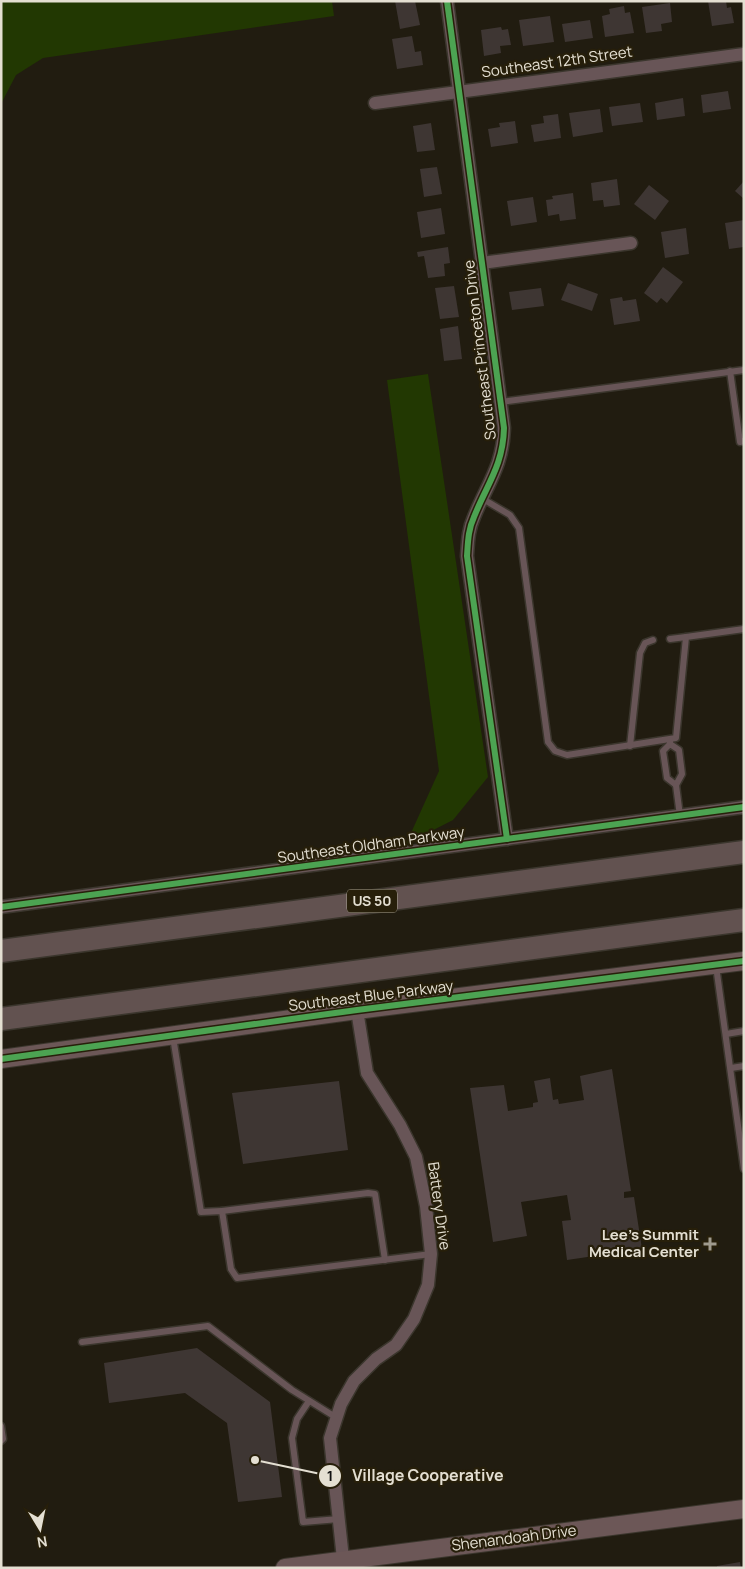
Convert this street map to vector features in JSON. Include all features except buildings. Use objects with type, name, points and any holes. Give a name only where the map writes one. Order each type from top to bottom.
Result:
[{"type":"highway","name":"US 50","points":[[1,951],[744,852]]},
{"type":"highway","points":[[1,1019],[744,920]]},
{"type":"street","name":"Southeast Princeton Drive","points":[[447,1],[501,402],[504,447],[498,466],[474,517],[468,535],[467,556],[507,839]]},
{"type":"street","name":"Southeast 12th Street","points":[[375,103],[744,54]]},
{"type":"street","points":[[482,263],[631,243]]},
{"type":"street","name":"Southeast Oldham Parkway","points":[[1,907],[744,807]]},
{"type":"street","name":"Southeast Blue Parkway","points":[[1,1059],[357,1010],[744,961]]},
{"type":"street","name":"Battery Drive","points":[[343,1564],[330,1438],[341,1404],[354,1381],[376,1359],[396,1345],[414,1319],[428,1285],[431,1254],[426,1206],[416,1157],[400,1125],[367,1073],[357,1010]]},
{"type":"street","name":"Shenandoah Drive","points":[[285,1568],[343,1564],[744,1509]]},
{"type":"lane","points":[[501,402],[744,370]]},
{"type":"lane","points":[[730,372],[740,442],[744,441]]},
{"type":"lane","points":[[483,499],[510,515],[519,528],[548,742],[555,751],[567,755],[670,742],[679,750],[682,774],[676,785],[680,816]]},
{"type":"lane","points":[[670,639],[744,629]]},
{"type":"lane","points":[[676,785],[667,778],[663,751],[676,738],[686,637]]},
{"type":"lane","points":[[630,746],[640,653],[645,642],[653,640]]},
{"type":"lane","points":[[716,964],[744,1169]]},
{"type":"lane","points":[[726,1034],[744,1031]]},
{"type":"lane","points":[[172,1035],[201,1212],[368,1193],[375,1194],[385,1260]]},
{"type":"lane","points":[[730,1068],[744,1066]]},
{"type":"lane","points":[[222,1211],[231,1269],[237,1278],[431,1254]]},
{"type":"lane","points":[[82,1342],[208,1326],[292,1390],[337,1418]]},
{"type":"lane","points":[[309,1401],[297,1419],[292,1438],[303,1522],[339,1519]]},
{"type":"lane","points":[[1,1426],[3,1439],[1,1441]]},
{"type":"green space","points":[[1,1],[332,1],[334,16],[43,58],[16,75],[1,104]]},
{"type":"green space","points":[[428,374],[488,777],[453,820],[406,844],[439,771],[387,380]]},
{"type":"cycle path","points":[[447,1],[504,428],[501,453],[471,527],[467,556],[507,839]]},
{"type":"cycle path","points":[[1,907],[744,807]]},
{"type":"cycle path","points":[[1,1059],[357,1010],[744,961]]},
{"type":"place","name":"Lee's Summit Medical Center","points":[[710,1244]]},
{"type":"place","name":"Village Cooperative","points":[[255,1460]]}]
